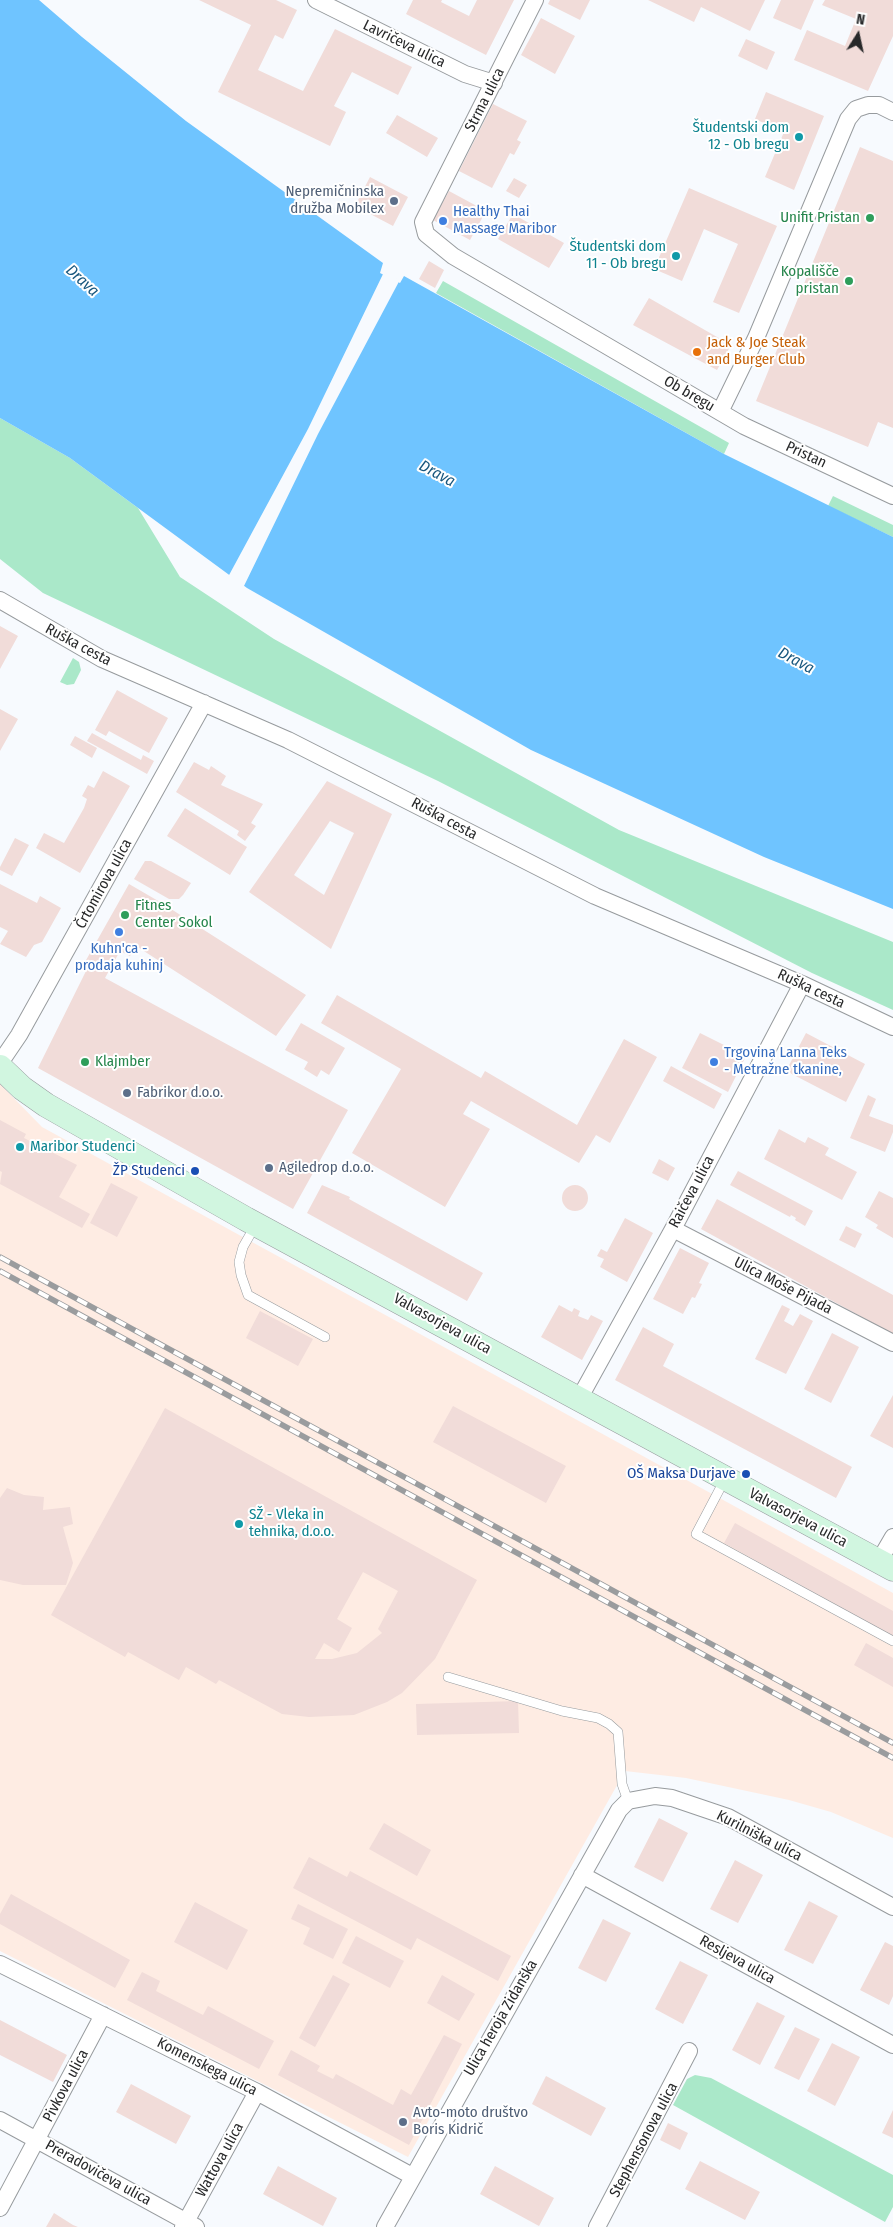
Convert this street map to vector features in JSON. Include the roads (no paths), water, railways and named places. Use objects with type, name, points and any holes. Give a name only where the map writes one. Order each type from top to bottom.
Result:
[{"type":"street","name":"Lavričeva ulica","points":[[316,0],[465,74],[494,83]]},
{"type":"street","name":"Strma ulica","points":[[434,199],[535,0]]},
{"type":"street","name":"Ob bregu","points":[[434,199],[423,222],[423,227],[426,234],[439,246],[493,280],[720,412],[756,338],[848,119],[856,109],[868,105],[879,105],[893,112]]},
{"type":"street","name":"Pristan","points":[[720,412],[744,426],[893,496]]},
{"type":"street","name":"Ruška cesta","points":[[0,600],[102,659],[288,740],[595,896],[802,984],[893,1028]]},
{"type":"street","name":"Črtomirova ulica","points":[[0,1065],[19,1035],[204,703]]},
{"type":"street","name":"Raičeva ulica","points":[[580,1399],[673,1229],[802,984]]},
{"type":"street","name":"Valvasorjeva ulica","points":[[0,1065],[22,1088],[46,1105],[257,1224],[886,1565]]},
{"type":"street","name":"Ulica Moše Pijada","points":[[673,1229],[893,1344]]},
{"type":"street","points":[[886,1565],[893,1537]]},
{"type":"street","name":"Kurilniška ulica","points":[[624,1805],[655,1796],[672,1798],[728,1817],[893,1907]]},
{"type":"street","name":"Ulica heroja Zidanška","points":[[385,2227],[582,1875],[624,1805]]},
{"type":"street","name":"Resljeva ulica","points":[[582,1875],[893,2045]]},
{"type":"street","name":"Komenskega ulica","points":[[0,1964],[257,2092],[412,2176]]},
{"type":"street","name":"Pivkova ulica","points":[[0,2208],[38,2140],[103,2015]]},
{"type":"street","name":"Stephensonova ulica","points":[[597,2227],[689,2051]]},
{"type":"street","name":"Wattova ulica","points":[[188,2225],[257,2092]]},
{"type":"street","name":"Preradovičeva ulica","points":[[0,2120],[188,2225]]},
{"type":"lane","points":[[257,1224],[243,1247],[239,1262],[248,1295],[325,1337]]},
{"type":"lane","points":[[726,1478],[696,1534],[893,1641]]},
{"type":"lane","points":[[448,1677],[562,1711],[598,1718],[609,1724],[618,1732],[624,1805]]},
{"type":"water","name":"Drava","points":[[0,0],[39,0],[186,121],[383,263],[380,273],[400,283],[404,276],[724,454],[893,537],[893,909],[764,857],[531,750],[247,588],[70,458],[0,418]]},
{"type":"railway","points":[[0,1257],[893,1743]]},
{"type":"railway","points":[[0,1271],[893,1758]]},
{"type":"place","name":"Študentski dom 12 - Ob bregu","points":[[799,137]]},
{"type":"place","name":"Nepremičninska družba Mobilex","points":[[394,201]]},
{"type":"place","name":"Unifit Pristan","points":[[870,218]]},
{"type":"place","name":"Healthy Thai Massage Maribor","points":[[443,221]]},
{"type":"place","name":"Študentski dom 11 - Ob bregu","points":[[676,256]]},
{"type":"place","name":"Kopališče pristan","points":[[849,281]]},
{"type":"place","name":"Jack & Joe Steak and Burger Club","points":[[697,352]]},
{"type":"place","name":"Fitnes Center Sokol","points":[[125,915]]},
{"type":"place","name":"Kuhn'ca - prodaja kuhinj","points":[[119,932]]},
{"type":"place","name":"Klajmber","points":[[85,1062]]},
{"type":"place","name":"Trgovina Lanna Teks - Metražne tkanine,","points":[[714,1062]]},
{"type":"place","name":"Fabrikor d.o.o.","points":[[127,1093]]},
{"type":"place","name":"Maribor Studenci","points":[[20,1147]]},
{"type":"place","name":"Agiledrop d.o.o.","points":[[269,1168]]},
{"type":"place","name":"ŽP Studenci","points":[[195,1171]]},
{"type":"place","name":"OŠ Maksa Durjave","points":[[746,1474]]},
{"type":"place","name":"SŽ - Vleka in tehnika, d.o.o.","points":[[239,1524]]},
{"type":"place","name":"Avto-moto društvo Boris Kidrič","points":[[403,2122]]}]
